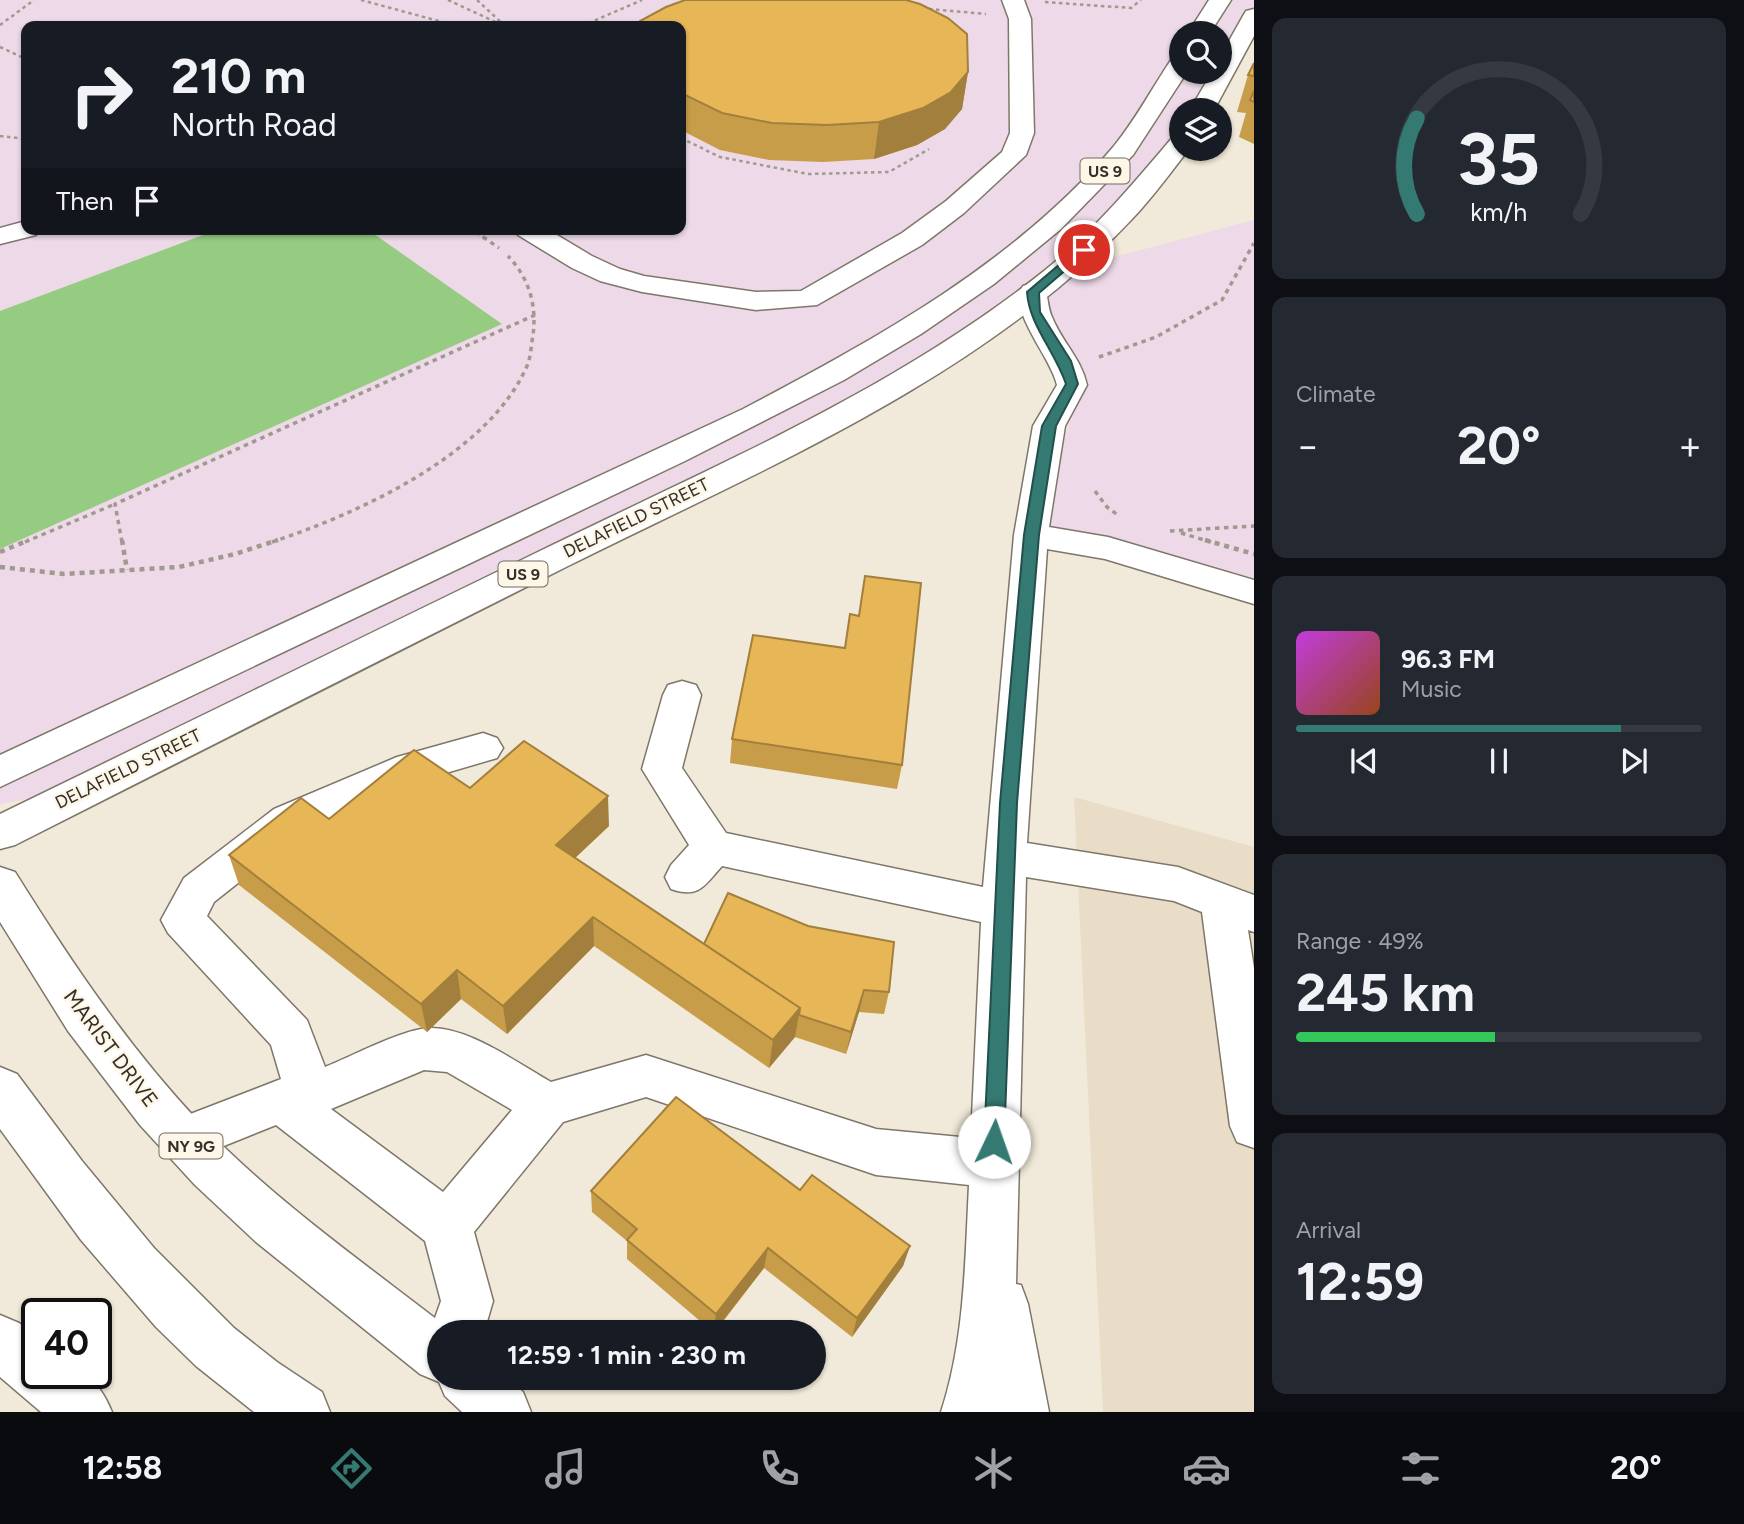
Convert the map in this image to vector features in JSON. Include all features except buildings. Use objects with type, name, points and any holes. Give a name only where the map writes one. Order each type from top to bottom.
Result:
[{"type":"main road","points":[[1207,21],[1220,0]]},
{"type":"main road","points":[[538,235],[582,262],[610,275],[642,284],[756,301],[807,299],[912,239],[955,207],[1013,155],[1022,133],[1016,9]]},
{"type":"main road","points":[[1209,98],[1254,16]]},
{"type":"main road","name":"US 9","points":[[0,772],[787,397],[890,339],[1006,260],[1064,212],[1116,159],[1146,120],[1169,82]]},
{"type":"main road","name":"US 9","points":[[1033,292],[1129,207],[1169,158]]},
{"type":"main road","points":[[0,236],[21,230]]},
{"type":"main road","points":[[969,1412],[979,1380],[987,1334],[1005,857],[1032,531],[1049,426],[1072,384],[1069,371],[1034,312],[1033,292]]},
{"type":"main road","name":"DELAFIELD STREET","points":[[0,833],[816,429],[936,359],[1033,292]]},
{"type":"main road","points":[[1032,531],[1108,548],[1254,592]]},
{"type":"main road","points":[[682,695],[662,769],[699,862],[1003,909]]},
{"type":"main road","points":[[461,1320],[467,1301],[447,1226],[296,1098],[291,1034],[183,920],[199,890],[289,820],[411,768],[484,748]]},
{"type":"main road","points":[[1005,857],[1178,884],[1238,908],[1254,1126]]},
{"type":"main road","name":"MARIST DRIVE","points":[[0,884],[90,1025],[184,1139],[261,1212],[427,1345]]},
{"type":"main road","points":[[184,1139],[423,1049],[454,1052],[547,1105]]},
{"type":"main road","points":[[447,1226],[547,1105],[646,1076],[876,1152],[993,1164]]},
{"type":"main road","points":[[0,1089],[63,1177],[162,1292],[236,1366],[272,1394],[302,1412]]},
{"type":"main road","points":[[991,1244],[1021,1412]]},
{"type":"main road","points":[[0,1342],[21,1359]]},
{"type":"main road","points":[[57,1389],[85,1412]]},
{"type":"main road","points":[[478,1390],[503,1412]]},
{"type":"path","points":[[0,25],[34,0]]},
{"type":"path","points":[[360,0],[438,21]]},
{"type":"path","points":[[447,0],[492,21]]},
{"type":"path","points":[[477,0],[498,21]]},
{"type":"path","points":[[594,21],[642,0]]},
{"type":"path","points":[[918,9],[1044,10],[1045,1],[1131,8],[1142,0]]},
{"type":"path","points":[[0,47],[21,58]]},
{"type":"path","points":[[0,136],[21,138]]},
{"type":"path","points":[[686,140],[720,157],[808,174],[889,172],[929,149]]},
{"type":"path","points":[[0,567],[54,574],[189,565],[236,553],[366,504],[436,466],[479,433],[522,380],[537,338],[533,298],[517,264],[482,235]]},
{"type":"path","points":[[1088,361],[1156,337],[1222,300],[1254,243]]},
{"type":"path","points":[[0,552],[115,504],[535,315]]},
{"type":"path","points":[[1096,491],[1107,508],[1125,520]]},
{"type":"path","points":[[115,504],[127,570]]},
{"type":"path","points":[[1163,531],[1254,526]]},
{"type":"path","points":[[1173,531],[1254,554]]},
{"type":"shaded area","points":[[0,0],[1254,0],[1254,18],[1232,58],[1232,21],[1169,21],[1169,84],[1217,84],[1210,98],[1169,98],[1169,158],[1148,186],[1079,251],[1088,264],[1254,220],[1254,596],[1107,557],[1025,543],[1052,478],[1070,421],[1076,374],[1036,290],[978,334],[104,785],[0,804]]},
{"type":"shaded area","points":[[1074,797],[1254,847],[1254,1412],[1103,1412]]},
{"type":"green space","points":[[203,235],[376,235],[502,324],[0,549],[0,311]]},
{"type":"route","points":[[994,1142],[1008,803],[1031,535],[1049,426],[1072,384],[1064,361],[1034,312],[1033,292],[1084,250]]}]
